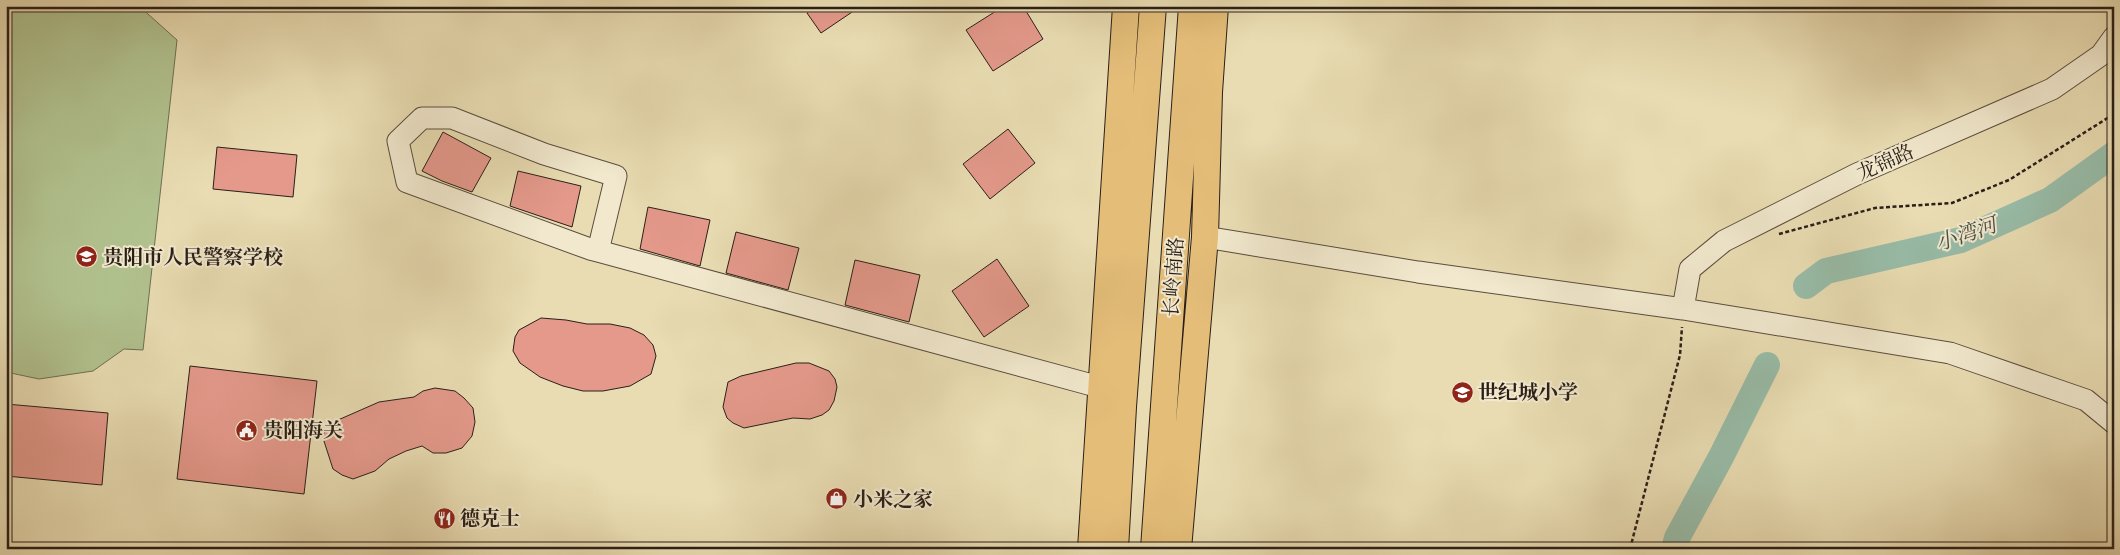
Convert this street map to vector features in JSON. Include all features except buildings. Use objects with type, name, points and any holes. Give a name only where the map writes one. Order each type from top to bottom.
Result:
[{"type":"main road","points":[[1091,549],[1096,460],[1103,388],[1111,226],[1126,6]]},
{"type":"main road","name":"长岭南路","points":[[1116,549],[1123,407],[1153,6]]},
{"type":"main road","name":"长岭南路","points":[[1154,549],[1192,6]]},
{"type":"main road","points":[[1178,549],[1204,237],[1208,100],[1215,6]]},
{"type":"street","name":"龙锦路","points":[[1683,309],[1690,269],[1724,241],[1856,174],[2052,89],[2101,55],[2114,37]]},
{"type":"street","points":[[598,251],[616,176],[544,154],[452,118],[422,118],[398,141],[408,182],[598,251],[1103,388]]},
{"type":"street","points":[[1204,237],[1418,272],[1683,309],[1950,353],[2086,400],[2114,423]]},
{"type":"path","points":[[1774,236],[1875,208],[1952,203],[2009,180],[2114,114]]},
{"type":"path","points":[[1630,549],[1680,355],[1683,309]]},
{"type":"green space","name":"贵阳市人民警察学校","points":[[6,6],[139,6],[177,40],[143,350],[124,349],[93,371],[39,379],[6,372]]},
{"type":"waterway","name":"小湾河","points":[[1806,286],[1826,271],[1961,240],[2050,200],[2114,154]]},
{"type":"waterway","name":"小湾河","points":[[1674,549],[1677,538],[1721,457],[1767,365]]},
{"type":"place","name":"贵阳市人民警察学校","points":[[87,257]]},
{"type":"place","name":"世纪城小学","points":[[1462,392]]},
{"type":"place","name":"贵阳海关","points":[[247,430]]},
{"type":"place","name":"小米之家","points":[[837,499]]},
{"type":"place","name":"德克士","points":[[444,518]]}]
